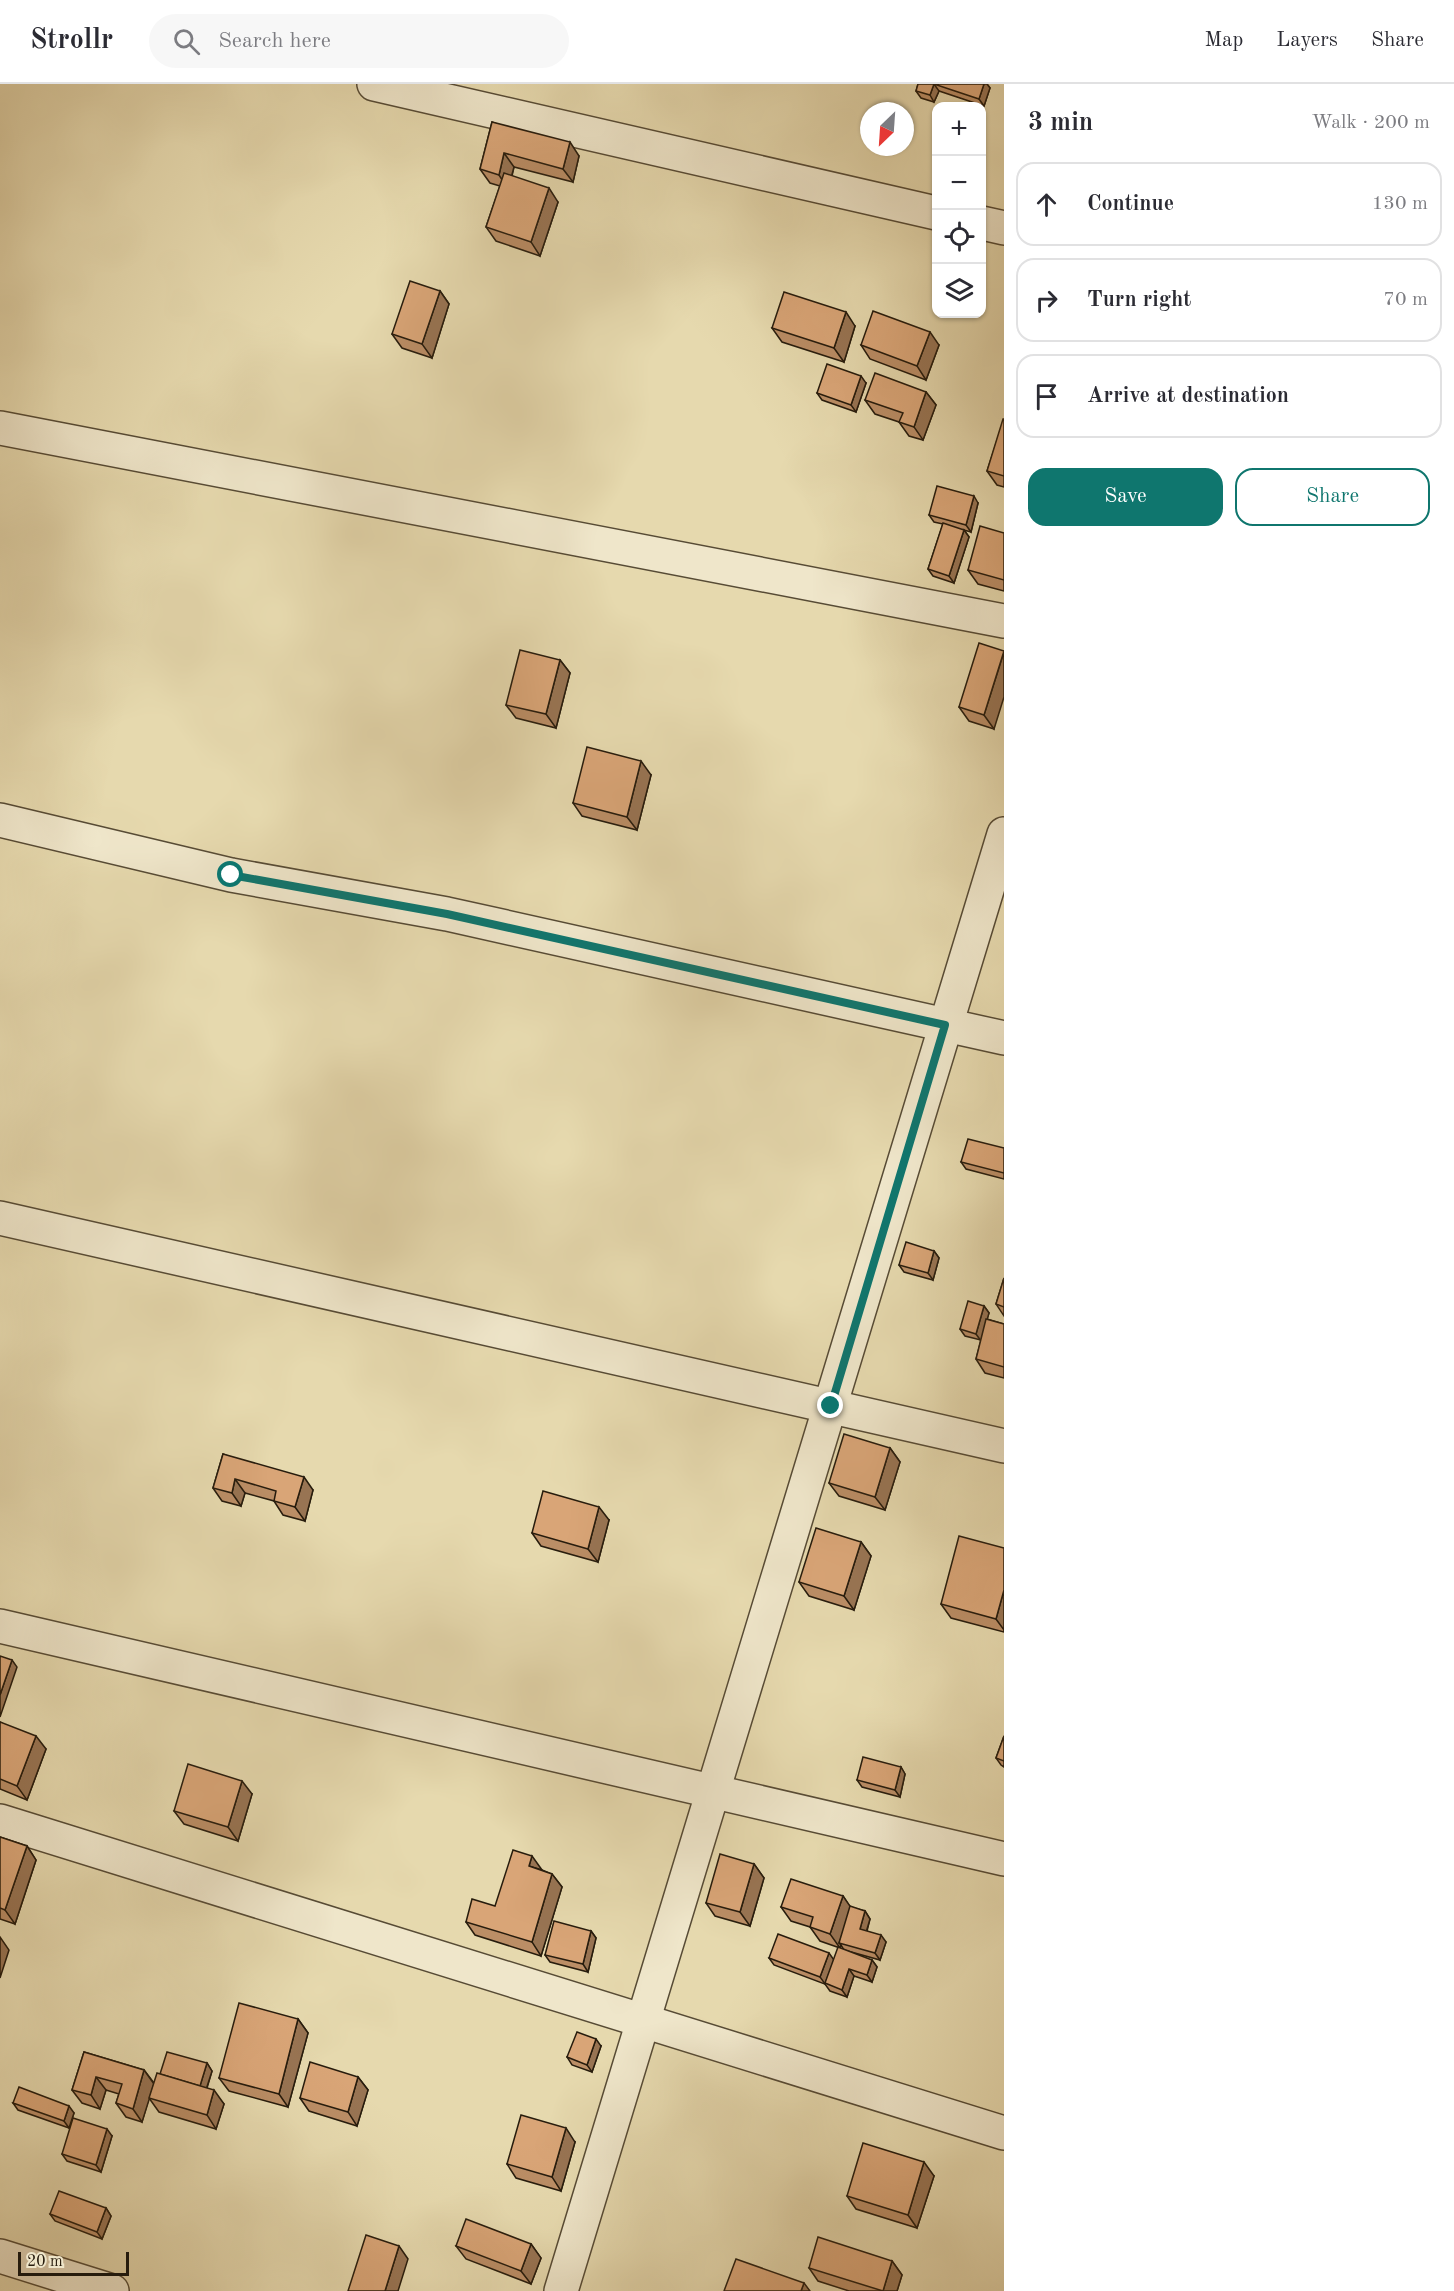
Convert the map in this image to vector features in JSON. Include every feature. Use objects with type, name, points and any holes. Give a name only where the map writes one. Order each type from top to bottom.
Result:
[{"type":"street","points":[[374,84],[932,212]]},
{"type":"street","points":[[986,224],[1004,228]]},
{"type":"street","points":[[0,428],[1004,621]]},
{"type":"street","points":[[0,820],[231,875],[447,914],[1004,1038]]},
{"type":"street","points":[[561,2291],[1004,834]]},
{"type":"street","points":[[0,1218],[1004,1446]]},
{"type":"street","points":[[0,1626],[1004,1859]]},
{"type":"street","points":[[0,1821],[1004,2133]]},
{"type":"street","points":[[0,2256],[112,2291]]},
{"type":"building","points":[[918,84],[934,84],[930,95],[916,91]]},
{"type":"building","points":[[934,84],[984,84],[979,99]]},
{"type":"building","points":[[492,122],[570,142],[563,169],[504,153],[499,175],[480,169]]},
{"type":"building","points":[[504,173],[549,188],[531,242],[486,227]]},
{"type":"building","points":[[410,281],[440,291],[422,344],[392,334]]},
{"type":"building","points":[[784,292],[846,312],[834,348],[772,328]]},
{"type":"building","points":[[873,311],[930,332],[917,366],[861,345]]},
{"type":"building","points":[[827,364],[861,376],[851,405],[817,393]]},
{"type":"building","points":[[875,373],[926,392],[914,427],[899,422],[903,413],[865,400]]},
{"type":"building","points":[[1004,419],[1004,476],[987,471]]},
{"type":"building","points":[[937,486],[974,496],[966,525],[929,515]]},
{"type":"building","points":[[943,523],[964,530],[949,576],[928,569]]},
{"type":"building","points":[[980,526],[1004,533],[1004,580],[968,570]]},
{"type":"building","points":[[979,643],[1004,651],[984,715],[959,707]]},
{"type":"building","points":[[520,650],[560,660],[546,714],[506,705]]},
{"type":"building","points":[[587,747],[641,761],[627,817],[573,803]]},
{"type":"building","points":[[968,1139],[1004,1148],[1004,1173],[961,1162]]},
{"type":"building","points":[[906,1242],[934,1251],[928,1273],[899,1265]]},
{"type":"building","points":[[1004,1278],[1004,1307],[996,1304]]},
{"type":"building","points":[[968,1301],[984,1306],[976,1334],[960,1329]]},
{"type":"building","points":[[986,1319],[1004,1324],[1004,1367],[976,1359]]},
{"type":"building","points":[[844,1434],[890,1448],[875,1497],[829,1483]]},
{"type":"building","points":[[223,1454],[304,1477],[295,1507],[274,1501],[276,1491],[235,1479],[232,1493],[213,1488]]},
{"type":"building","points":[[543,1491],[599,1507],[588,1549],[532,1533]]},
{"type":"building","points":[[816,1528],[861,1542],[844,1596],[799,1582]]},
{"type":"building","points":[[959,1536],[1004,1548],[1004,1590],[996,1619],[941,1604]]},
{"type":"building","points":[[0,1656],[12,1660],[0,1695]]},
{"type":"building","points":[[0,1722],[36,1736],[17,1786],[0,1779]]},
{"type":"building","points":[[1004,1736],[1004,1761],[996,1758]]},
{"type":"building","points":[[863,1757],[901,1767],[895,1790],[857,1780]]},
{"type":"building","points":[[188,1764],[242,1781],[228,1827],[174,1811]]},
{"type":"building","points":[[0,1837],[27,1846],[5,1910],[0,1908]]},
{"type":"building","points":[[513,1850],[532,1856],[529,1866],[552,1874],[532,1942],[466,1922],[472,1899],[495,1906]]},
{"type":"building","points":[[720,1854],[754,1864],[740,1912],[706,1903]]},
{"type":"building","points":[[791,1879],[843,1896],[830,1934],[810,1927],[813,1917],[781,1907]]},
{"type":"building","points":[[850,1906],[865,1911],[860,1929],[881,1935],[875,1953],[839,1943]]},
{"type":"building","points":[[554,1921],[591,1931],[583,1964],[545,1955]]},
{"type":"building","points":[[778,1934],[829,1953],[820,1977],[769,1958]]},
{"type":"building","points":[[838,1947],[872,1960],[867,1975],[849,1969],[842,1990],[825,1983]]},
{"type":"building","points":[[239,2003],[298,2019],[279,2094],[219,2078]]},
{"type":"building","points":[[577,2032],[596,2039],[587,2065],[567,2057]]},
{"type":"building","points":[[84,2052],[144,2070],[133,2109],[116,2103],[122,2084],[96,2077],[91,2095],[72,2090]]},
{"type":"building","points":[[167,2052],[207,2063],[200,2086],[160,2074]]},
{"type":"building","points":[[310,2062],[358,2077],[348,2112],[300,2098]]},
{"type":"building","points":[[157,2073],[214,2090],[207,2115],[149,2098]]},
{"type":"building","points":[[19,2087],[69,2106],[64,2121],[13,2103]]},
{"type":"building","points":[[521,2115],[566,2128],[552,2177],[507,2164]]},
{"type":"building","points":[[73,2118],[107,2129],[96,2165],[62,2154]]},
{"type":"building","points":[[863,2143],[924,2162],[908,2215],[847,2196]]},
{"type":"building","points":[[59,2191],[106,2208],[97,2232],[50,2214]]},
{"type":"building","points":[[466,2219],[531,2244],[521,2271],[456,2246]]},
{"type":"building","points":[[366,2235],[399,2246],[385,2291],[348,2291]]},
{"type":"building","points":[[818,2237],[892,2261],[883,2291],[809,2268]]},
{"type":"building","points":[[736,2259],[804,2283],[801,2291],[724,2291]]},
{"type":"route","points":[[231,875],[447,914],[945,1025],[831,1406]]}]
